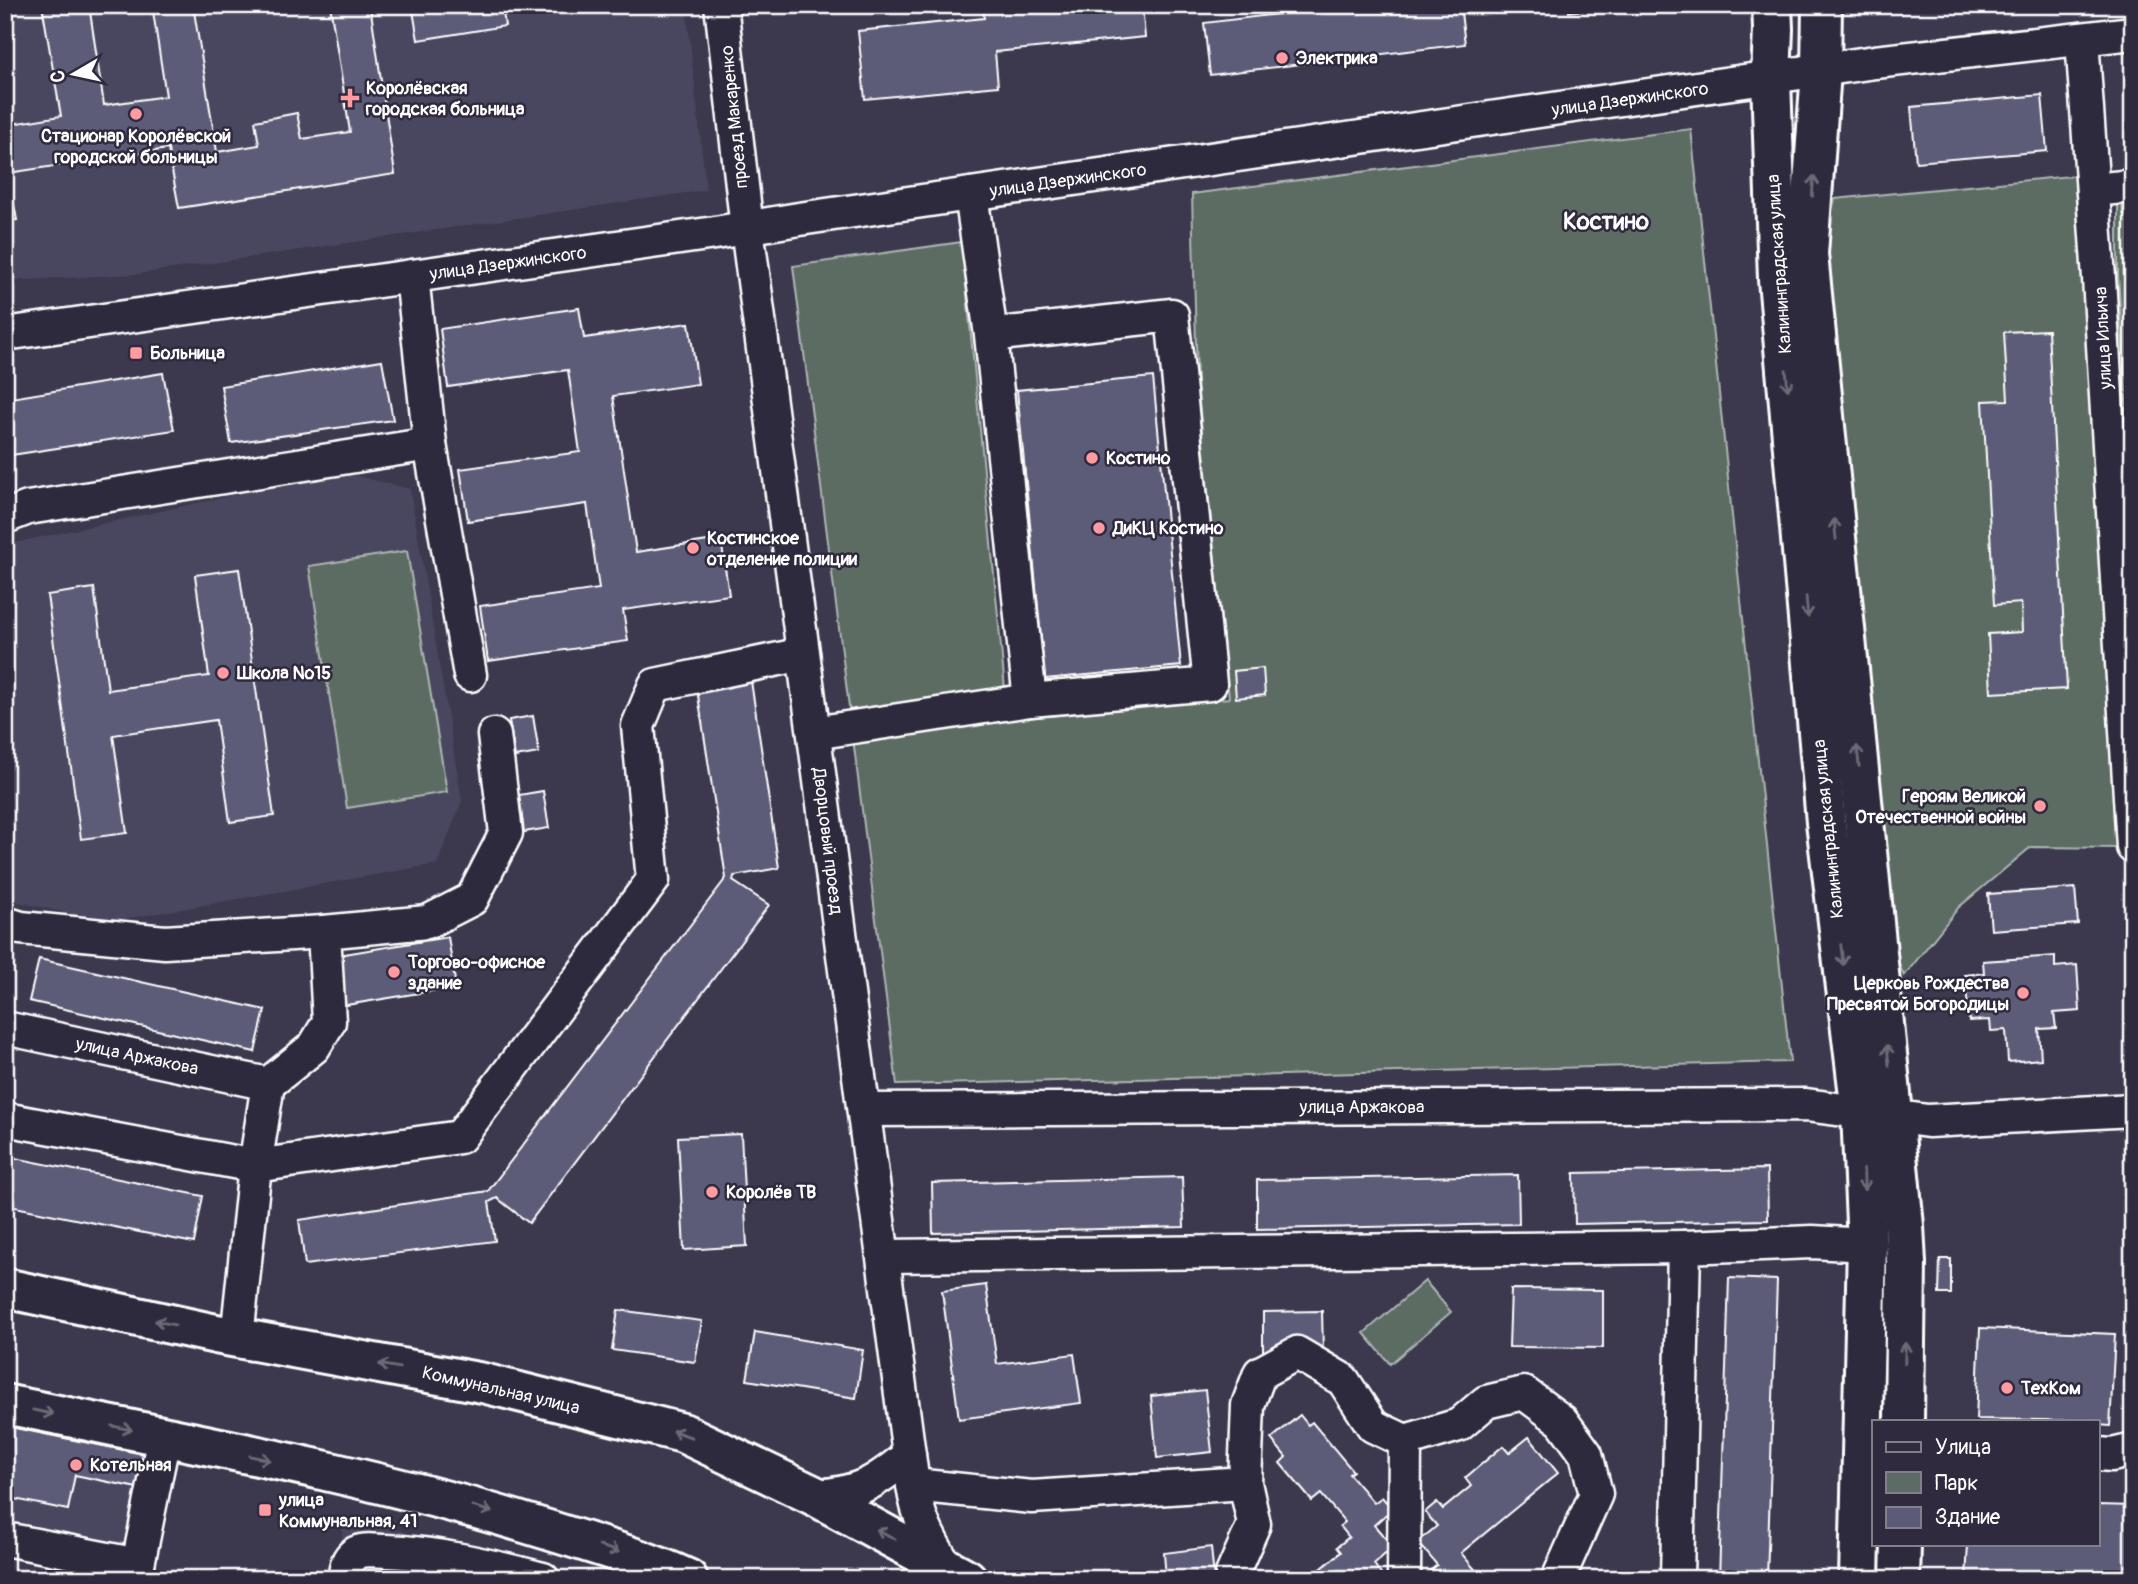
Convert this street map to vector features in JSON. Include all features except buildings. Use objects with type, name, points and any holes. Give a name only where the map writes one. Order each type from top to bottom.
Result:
[{"type":"main road","name":"Калининградская улица","points":[[1772,5],[1771,79],[1778,279],[1826,822],[1906,1263],[1904,1420]]},
{"type":"main road","name":"Калининградская улица","points":[[1822,5],[1821,71],[1808,254],[1878,1114],[1867,1245],[1859,1579]]},
{"type":"main road","name":"Коммунальная улица","points":[[5,1288],[237,1338],[483,1383],[683,1433],[815,1496],[956,1572]]},
{"type":"main road","points":[[5,1404],[457,1502],[646,1560],[688,1579]]},
{"type":"main road","points":[[1900,1579],[1901,1546]]},
{"type":"street","name":"проезд Макаренко","points":[[721,5],[747,228]]},
{"type":"street","name":"улица Дзержинского","points":[[5,334],[1875,62],[2133,33]]},
{"type":"street","name":"улица Ильича","points":[[2082,39],[2133,847]]},
{"type":"street","points":[[2093,190],[2133,186]]},
{"type":"street","points":[[971,194],[991,335],[1030,700]]},
{"type":"street","name":"Дворцовый проезд","points":[[747,228],[915,1502],[926,1534],[956,1572]]},
{"type":"street","points":[[412,276],[430,444],[470,675]]},
{"type":"street","points":[[814,733],[1030,700],[1210,684],[1172,315],[991,335]]},
{"type":"street","points":[[5,517],[28,508],[430,444]]},
{"type":"street","points":[[5,1119],[255,1166],[460,1137],[653,880],[638,726],[655,685],[803,654]]},
{"type":"street","points":[[5,923],[22,928],[165,942],[324,932],[427,922],[472,900],[506,833],[494,735]]},
{"type":"street","points":[[237,1338],[255,1166],[268,1084],[314,1047],[329,1022],[324,932]]},
{"type":"street","name":"улица Аржакова","points":[[5,1028],[268,1084]]},
{"type":"street","name":"улица Аржакова","points":[[863,1110],[1805,1105],[1928,1121],[2133,1110]]},
{"type":"street","points":[[883,1256],[1684,1247],[1812,1242],[1867,1245]]},
{"type":"street","points":[[1677,1579],[1684,1247]]},
{"type":"street","points":[[1233,1579],[1232,1574],[1254,1524],[1245,1483],[1248,1405],[1260,1373],[1297,1353],[1343,1380],[1373,1426],[1405,1441],[1459,1425],[1486,1402],[1524,1393],[1562,1421],[1586,1454],[1596,1494],[1558,1579]]},
{"type":"street","points":[[5,1539],[136,1572],[164,1437]]},
{"type":"street","points":[[1404,1579],[1405,1441]]},
{"type":"street","points":[[815,1496],[844,1494],[911,1470],[1032,1497],[1245,1483]]},
{"type":"street","points":[[345,1579],[345,1567],[351,1556],[362,1550],[421,1552],[472,1561],[543,1579]]},
{"type":"shaded area","name":"Королёвская городская больница","points":[[5,5],[686,5],[706,190],[138,274],[5,281]]},
{"type":"shaded area","name":"Школа №15","points":[[340,472],[410,489],[462,801],[437,864],[107,922],[5,899],[5,545]]},
{"type":"shaded area","points":[[5,1426],[148,1455],[130,1546],[5,1521]]},
{"type":"shaded area","points":[[343,1515],[574,1579],[340,1579]]},
{"type":"green space","name":"Костино","points":[[1691,129],[1790,1062],[897,1085],[793,266],[962,242],[1008,720],[1229,698],[1197,382],[1192,194]]},
{"type":"green space","points":[[2118,171],[2123,214],[2133,213],[2133,509],[2118,275]]},
{"type":"green space","points":[[2080,175],[2121,848],[2031,847],[1959,907],[1904,976],[1890,943],[1819,260],[1835,199]]},
{"type":"green space","points":[[407,551],[447,792],[347,808],[309,566]]},
{"type":"green space","points":[[1425,1281],[1451,1312],[1390,1364],[1364,1333]]},
{"type":"place","name":"Электрика","points":[[1282,58]]},
{"type":"place","name":"Королёвская городская больница","points":[[350,98]]},
{"type":"place","name":"Стационар Королёвской городской больницы","points":[[136,114]]},
{"type":"place","name":"Больница","points":[[136,353]]},
{"type":"place","name":"Костино","points":[[1092,458]]},
{"type":"place","name":"ДиКЦ Костино","points":[[1099,528]]},
{"type":"place","name":"Костинское отделение полиции","points":[[693,548]]},
{"type":"place","name":"Школа №15","points":[[223,673]]},
{"type":"place","name":"Героям Великой Отечественной войны","points":[[2040,806]]},
{"type":"place","name":"Торгово-офисное здание","points":[[394,972]]},
{"type":"place","name":"Церковь Рождества Пресвятой Богородицы","points":[[2023,993]]},
{"type":"place","name":"Королёв ТВ","points":[[712,1192]]},
{"type":"place","name":"ТехКом","points":[[2007,1388]]},
{"type":"place","name":"Котельная","points":[[76,1465]]},
{"type":"place","name":"улица Коммунальная, 41","points":[[265,1510]]},
{"type":"district","name":"Костино","points":[[1606,221]]}]
